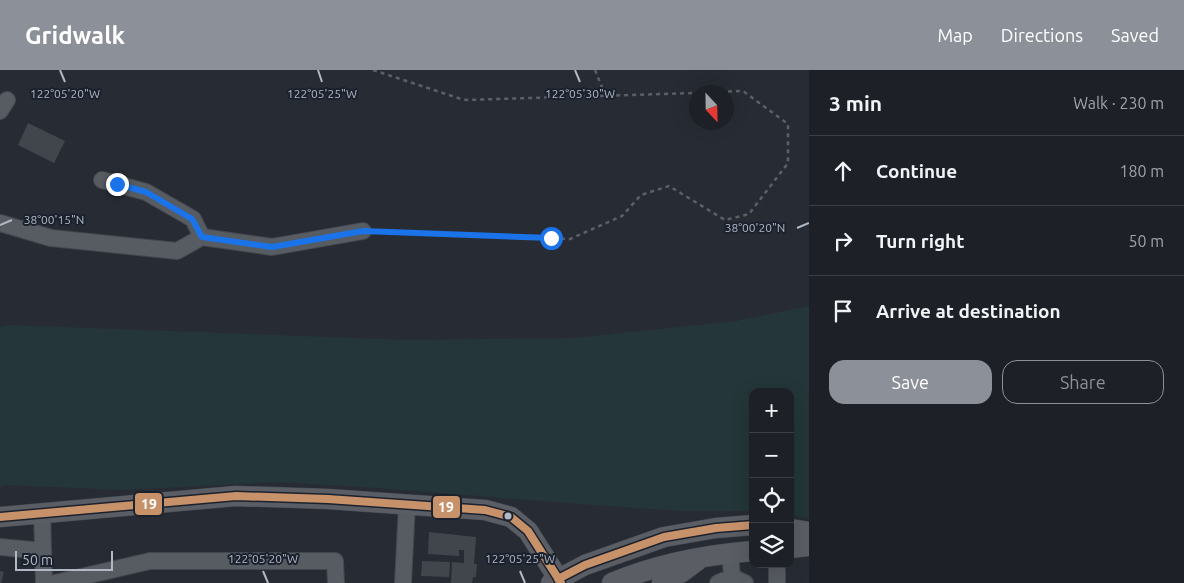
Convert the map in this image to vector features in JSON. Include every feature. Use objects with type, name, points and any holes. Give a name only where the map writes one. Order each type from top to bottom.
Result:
[{"type":"main road","points":[[0,517],[236,496],[328,499],[485,510],[511,517],[528,531],[557,582],[585,565],[664,537],[716,528],[749,525]]},
{"type":"main road","points":[[794,530],[809,532]]},
{"type":"main road","points":[[794,548],[809,546]]},
{"type":"main road","points":[[612,583],[637,572],[676,561],[730,552],[749,551]]},
{"type":"main road","points":[[662,583],[682,572],[702,557]]},
{"type":"lane","points":[[102,180],[146,192],[192,219],[202,237]]},
{"type":"lane","points":[[0,224],[51,238],[177,250],[202,237],[272,247],[363,231]]},
{"type":"lane","points":[[403,583],[407,504]]},
{"type":"lane","points":[[42,513],[44,583]]},
{"type":"lane","points":[[0,547],[43,551]]},
{"type":"lane","points":[[730,552],[732,581]]},
{"type":"lane","points":[[55,583],[150,561],[335,561],[336,583]]},
{"type":"lane","points":[[777,583],[778,568]]},
{"type":"path","points":[[373,70],[464,100],[689,93]]},
{"type":"path","points":[[595,70],[606,97]]},
{"type":"path","points":[[363,231],[570,239],[622,216],[641,195],[669,186],[724,220],[749,214],[788,163],[788,124],[743,91],[734,91]]},
{"type":"shaded area","points":[[809,306],[809,518],[794,516],[794,388],[749,388],[749,511],[683,511],[279,482],[121,490],[7,485],[0,487],[0,327],[8,325],[407,340],[574,338],[736,321]]},
{"type":"building","points":[[28,123],[65,141],[54,163],[18,145]]},
{"type":"building","points":[[429,532],[476,537],[474,564],[477,564],[476,577],[473,577],[472,583],[451,583],[452,562],[464,563],[464,550],[459,550],[459,556],[428,554]]},
{"type":"building","points":[[422,561],[450,562],[449,577],[421,576]]},
{"type":"building","points":[[0,571],[4,572],[1,583],[0,583]]},
{"type":"transit line","name":"19","points":[[0,517],[236,496],[328,499],[485,510],[511,517],[528,531],[561,583]]},
{"type":"transit line","name":"19","points":[[558,579],[585,565],[664,537],[716,528],[749,525]]},
{"type":"route","points":[[117,184],[146,192],[192,219],[202,237],[272,247],[363,231],[551,238]]}]
